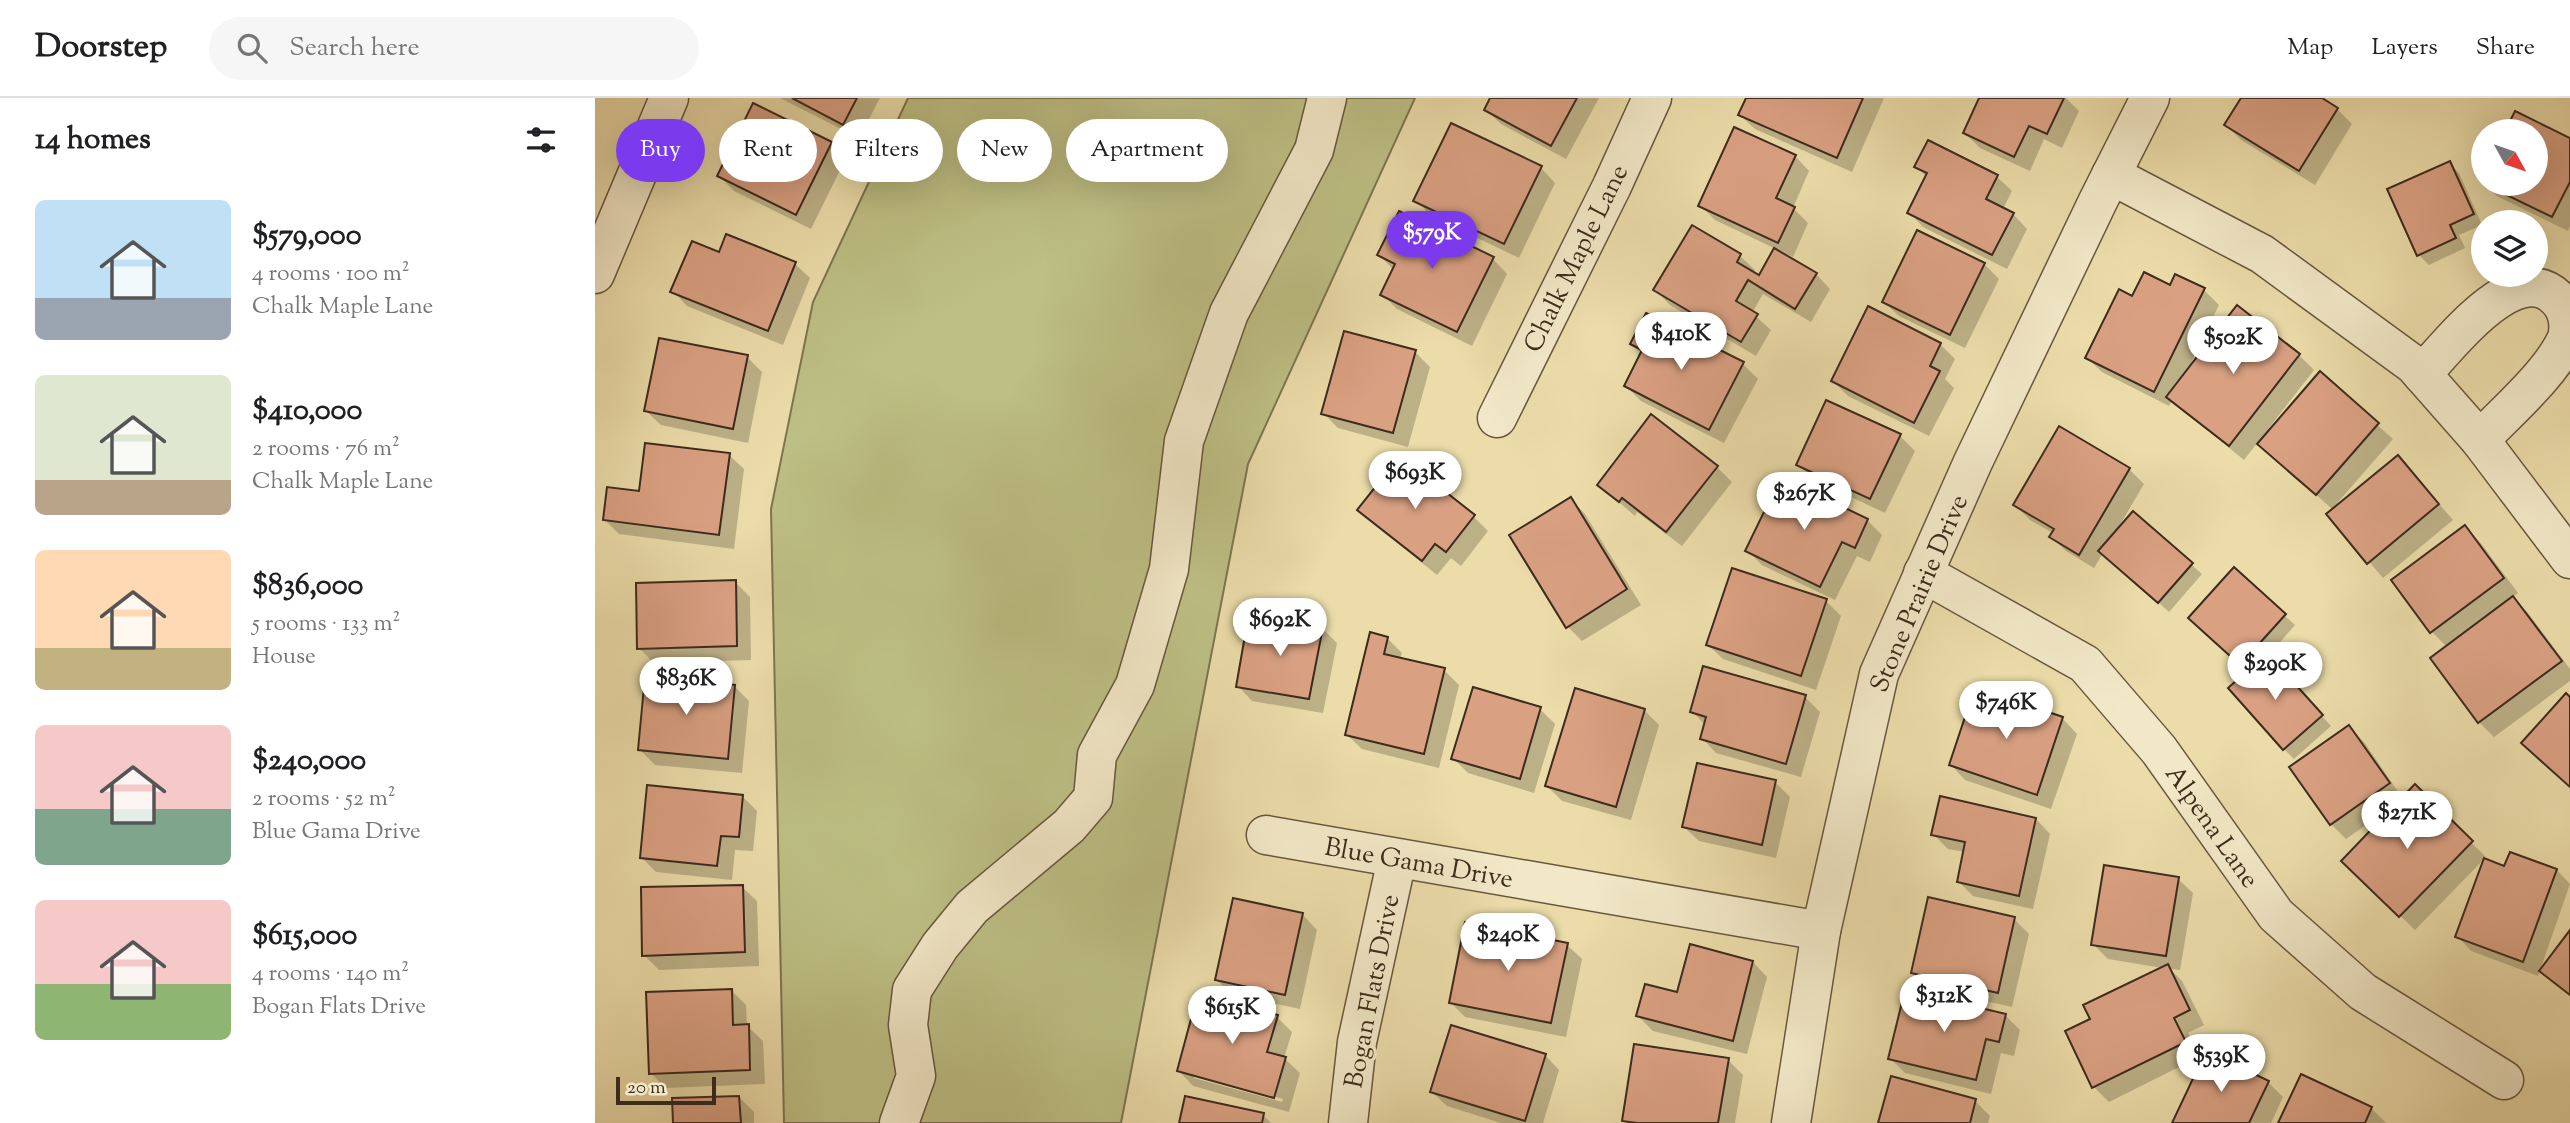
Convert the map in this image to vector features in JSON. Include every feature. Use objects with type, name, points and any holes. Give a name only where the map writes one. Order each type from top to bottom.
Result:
[{"type":"street","points":[[595,274],[669,98]]},
{"type":"street","points":[[899,1123],[916,1076],[908,1026],[912,990],[940,946],[972,907],[1069,826],[1093,798],[1097,755],[1135,685],[1169,569],[1184,441],[1229,313],[1314,150],[1327,98]]},
{"type":"street","name":"Chalk Maple Lane","points":[[1497,418],[1612,186],[1652,98]]},
{"type":"street","name":"Stone Prairie Drive","points":[[1791,1123],[1821,931],[1879,674],[1973,462],[2150,98]]},
{"type":"street","points":[[2111,175],[2262,254],[2414,365],[2480,440],[2570,559]]},
{"type":"street","points":[[2422,374],[2482,311],[2508,292],[2525,288],[2549,291],[2561,304],[2570,320],[2568,336],[2553,362],[2480,440]]},
{"type":"street","name":"Alpena Lane","points":[[1923,573],[2085,664],[2159,750],[2276,915],[2363,992],[2504,1080]]},
{"type":"street","name":"Blue Gama Drive","points":[[1266,835],[1821,931]]},
{"type":"street","name":"Bogan Flats Drive","points":[[1348,1123],[1357,1042],[1397,859]]},
{"type":"green space","points":[[908,98],[1415,98],[1248,464],[1121,1123],[784,1123],[771,509],[813,302],[869,182],[943,182],[943,119],[898,119]]},
{"type":"building","points":[[792,98],[857,98],[846,119],[832,119]]},
{"type":"building","points":[[1490,98],[1577,98],[1551,146],[1484,110]]},
{"type":"building","points":[[1746,98],[1863,98],[1837,158],[1738,115]]},
{"type":"building","points":[[1979,98],[2064,98],[2047,134],[2029,126],[2014,157],[1963,133]]},
{"type":"building","points":[[2241,98],[2322,98],[2338,108],[2299,171],[2224,125]]},
{"type":"building","points":[[753,103],[785,119],[745,119]]},
{"type":"building","points":[[2515,111],[2531,119],[2511,119]]},
{"type":"building","points":[[1451,123],[1542,166],[1504,244],[1413,201]]},
{"type":"building","points":[[1734,127],[1796,155],[1776,198],[1795,207],[1778,243],[1698,206]]},
{"type":"building","points":[[2548,127],[2570,138],[2570,182],[2552,217],[2548,215],[2548,210],[2538,210],[2509,196],[2548,196]]},
{"type":"building","points":[[817,135],[831,144],[817,172]]},
{"type":"building","points":[[1928,140],[1998,175],[1986,199],[2014,213],[1992,255],[1907,213],[1927,173],[1914,167]]},
{"type":"building","points":[[2450,161],[2472,210],[2471,215],[2450,225],[2456,238],[2417,256],[2387,189]]},
{"type":"building","points":[[729,182],[812,182],[796,215]]},
{"type":"building","points":[[1399,211],[1494,257],[1457,332],[1380,295],[1395,264],[1377,255]]},
{"type":"building","points":[[1692,225],[1741,254],[1737,262],[1759,275],[1774,248],[1817,273],[1795,309],[1748,280],[1736,301],[1758,314],[1741,342],[1653,290]]},
{"type":"building","points":[[1917,230],[1985,263],[1950,335],[1882,302]]},
{"type":"building","points":[[726,234],[796,262],[768,331],[670,292],[692,241],[719,252]]},
{"type":"building","points":[[2144,272],[2170,285],[2175,274],[2205,288],[2154,392],[2085,358],[2119,289],[2132,296]]},
{"type":"building","points":[[2237,305],[2300,354],[2229,446],[2166,397]]},
{"type":"building","points":[[1868,306],[1941,343],[1930,366],[1940,371],[1914,423],[1831,381]]},
{"type":"building","points":[[1646,313],[1744,362],[1709,430],[1624,386],[1642,350],[1630,344]]},
{"type":"building","points":[[1344,331],[1416,350],[1393,433],[1321,414]]},
{"type":"building","points":[[659,338],[748,355],[733,429],[644,411]]},
{"type":"building","points":[[2320,371],[2379,423],[2316,495],[2257,444]]},
{"type":"building","points":[[1826,400],[1901,434],[1870,499],[1796,465]]},
{"type":"building","points":[[1651,414],[1718,466],[1666,532],[1622,498],[1619,502],[1597,485]]},
{"type":"building","points":[[2059,426],[2130,468],[2079,555],[2049,537],[2054,529],[2013,505]]},
{"type":"building","points":[[645,443],[730,453],[719,535],[603,520],[607,487],[639,491]]},
{"type":"building","points":[[2398,455],[2439,504],[2367,564],[2326,514]]},
{"type":"building","points":[[1400,456],[1475,515],[1446,552],[1435,544],[1422,561],[1357,510]]},
{"type":"building","points":[[1781,477],[1868,519],[1855,548],[1842,542],[1820,587],[1745,551]]},
{"type":"building","points":[[1571,497],[1627,589],[1566,628],[1509,535]]},
{"type":"building","points":[[2133,511],[2193,563],[2158,603],[2098,551]]},
{"type":"building","points":[[2465,525],[2504,578],[2430,633],[2391,580]]},
{"type":"building","points":[[2234,567],[2286,614],[2240,665],[2188,618]]},
{"type":"building","points":[[1732,568],[1827,599],[1801,676],[1706,645]]},
{"type":"building","points":[[736,580],[737,646],[637,649],[636,583]]},
{"type":"building","points":[[2513,596],[2562,661],[2478,723],[2430,658]]},
{"type":"building","points":[[1274,618],[1323,627],[1309,699],[1236,687],[1247,624],[1272,629]]},
{"type":"building","points":[[1370,632],[1388,637],[1384,654],[1445,668],[1424,754],[1345,735]]},
{"type":"building","points":[[2267,653],[2323,715],[2283,750],[2228,688]]},
{"type":"building","points":[[1703,666],[1806,695],[1786,764],[1700,739],[1706,717],[1690,712]]},
{"type":"building","points":[[645,676],[735,685],[728,759],[638,750]]},
{"type":"building","points":[[1473,687],[1541,707],[1520,779],[1451,759]]},
{"type":"building","points":[[1975,687],[2063,717],[2037,795],[1949,765]]},
{"type":"building","points":[[1575,688],[1645,709],[1616,807],[1545,786]]},
{"type":"building","points":[[2566,693],[2570,697],[2570,787],[2521,743]]},
{"type":"building","points":[[2349,725],[2390,783],[2330,825],[2289,767]]},
{"type":"building","points":[[1697,763],[1776,780],[1762,845],[1682,827]]},
{"type":"building","points":[[2415,784],[2473,841],[2399,917],[2341,861]]},
{"type":"building","points":[[647,785],[743,795],[739,837],[721,836],[717,866],[640,858]]},
{"type":"building","points":[[1940,796],[2036,818],[2019,896],[1957,882],[1965,842],[1931,835]]},
{"type":"building","points":[[2510,852],[2557,869],[2523,962],[2455,937],[2484,858],[2504,866]]},
{"type":"building","points":[[2104,865],[2179,877],[2166,956],[2091,945]]},
{"type":"building","points":[[743,885],[745,952],[642,956],[641,887]]},
{"type":"building","points":[[1928,897],[2015,917],[1998,993],[1911,973]]},
{"type":"building","points":[[1233,898],[1303,913],[1285,995],[1215,980]]},
{"type":"building","points":[[1465,922],[1568,943],[1551,1023],[1449,1003]]},
{"type":"building","points":[[2570,930],[2570,995],[2539,971]]},
{"type":"building","points":[[1690,944],[1753,961],[1733,1041],[1636,1016],[1645,984],[1677,992]]},
{"type":"building","points":[[2168,964],[2190,1010],[2174,1018],[2186,1042],[2092,1088],[2065,1031],[2090,1019],[2083,1005]]},
{"type":"building","points":[[732,989],[733,1025],[749,1024],[750,1070],[649,1074],[646,992]]},
{"type":"building","points":[[1905,990],[2006,1014],[1999,1042],[1986,1039],[1976,1080],[1888,1059]]},
{"type":"building","points":[[1198,993],[1278,1015],[1267,1052],[1286,1057],[1274,1098],[1177,1071]]},
{"type":"building","points":[[1451,1025],[1546,1054],[1525,1121],[1430,1092]]},
{"type":"building","points":[[1634,1044],[1729,1058],[1718,1123],[1622,1121]]},
{"type":"building","points":[[2206,1051],[2269,1081],[2249,1123],[2172,1123]]},
{"type":"building","points":[[2301,1074],[2372,1107],[2365,1123],[2278,1123]]},
{"type":"building","points":[[1891,1076],[1976,1099],[1970,1123],[1878,1123]]},
{"type":"building","points":[[739,1096],[741,1123],[673,1123],[672,1098]]},
{"type":"building","points":[[1185,1096],[1264,1113],[1262,1123],[1179,1123]]}]
